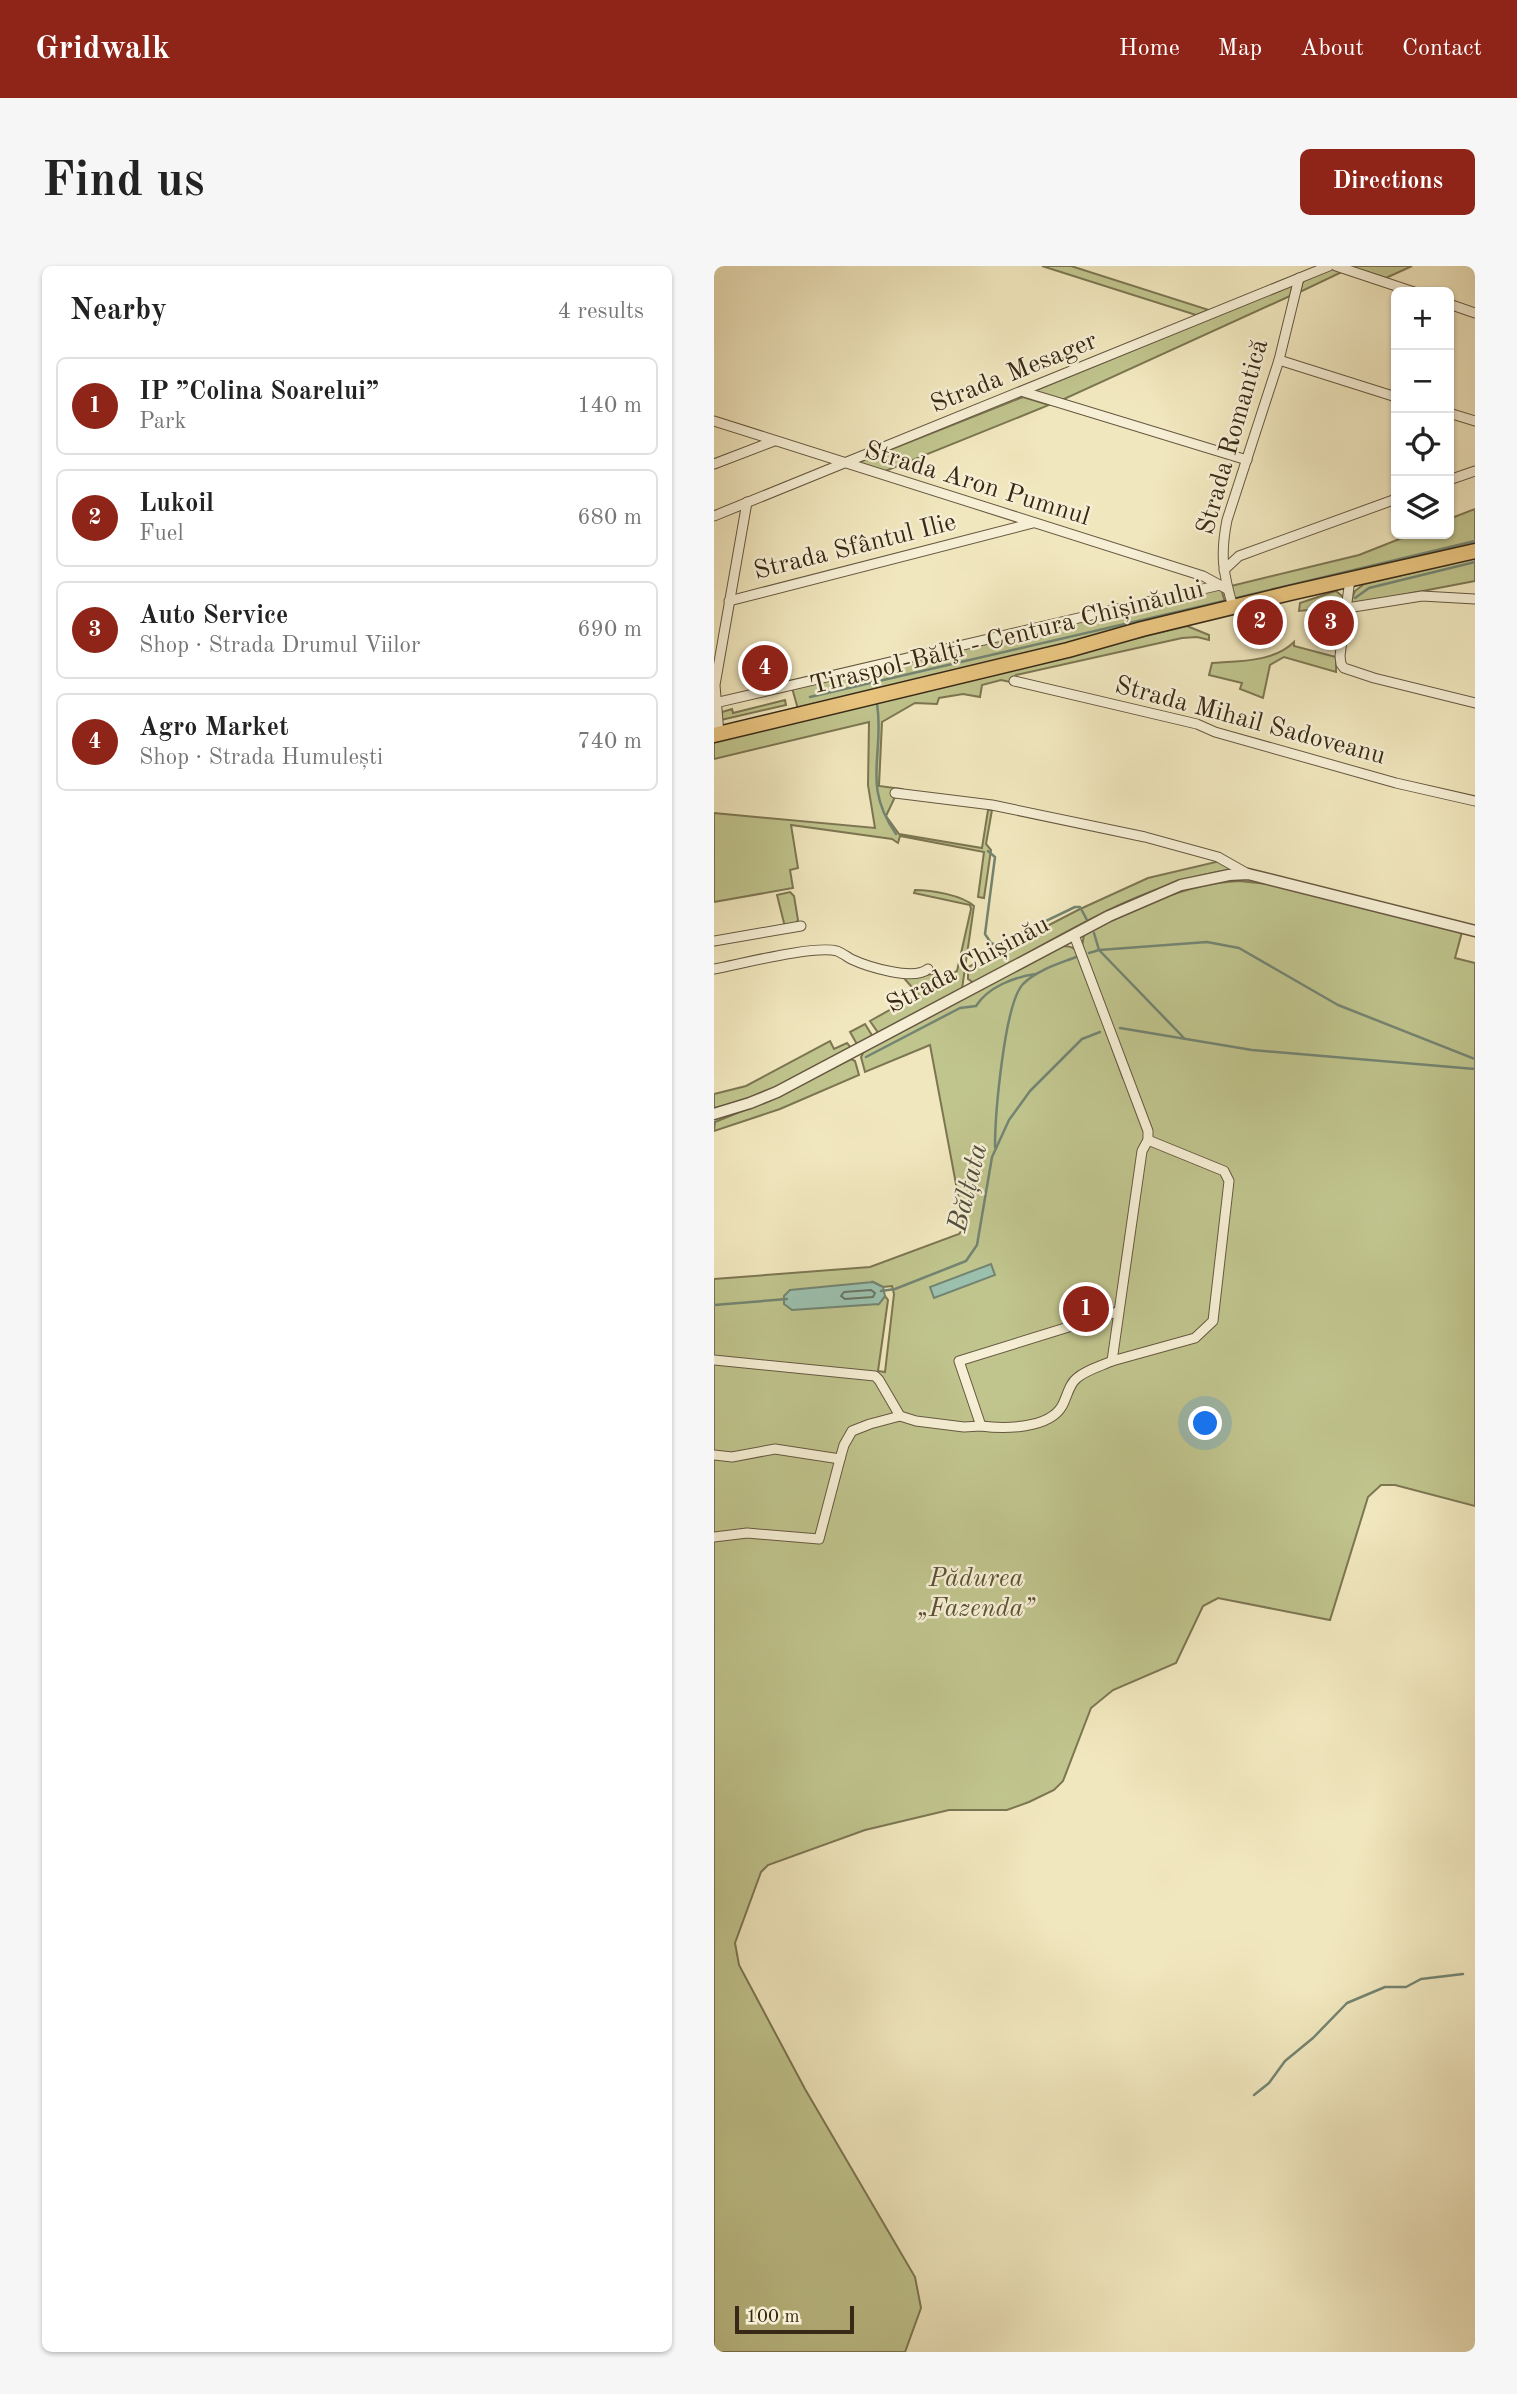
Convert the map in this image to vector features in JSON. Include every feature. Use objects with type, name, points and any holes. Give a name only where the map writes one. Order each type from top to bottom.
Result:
[{"type":"highway","name":"Tiraspol-Bălţi - Centura Chișinăului","points":[[716,734],[1068,650],[1349,579],[1475,551]]},
{"type":"street","name":"Strada Mesager","points":[[714,516],[1329,266]]},
{"type":"street","points":[[1336,266],[1399,287]]},
{"type":"street","name":"Strada Romantică","points":[[1233,607],[1224,587],[1222,546],[1279,360],[1299,278]]},
{"type":"street","points":[[1454,306],[1475,313]]},
{"type":"street","points":[[1279,360],[1391,395]]},
{"type":"street","points":[[1024,392],[1247,460]]},
{"type":"street","points":[[1454,415],[1475,421]]},
{"type":"street","name":"Strada Aron Pumnul","points":[[714,421],[1203,576],[1224,587]]},
{"type":"street","points":[[714,464],[775,440]]},
{"type":"street","points":[[1454,478],[1475,471]]},
{"type":"street","points":[[1224,570],[1239,556],[1391,501]]},
{"type":"street","points":[[716,734],[718,665],[747,502]]},
{"type":"street","name":"Strada Sfântul Ilie","points":[[729,601],[1032,523]]},
{"type":"street","points":[[1349,579],[1340,656],[1344,668],[1475,703]]},
{"type":"street","points":[[715,703],[1224,587]]},
{"type":"street","points":[[1346,608],[1422,596],[1475,599]]},
{"type":"street","name":"Strada Mihail Sadoveanu","points":[[1014,681],[1197,724],[1215,732],[1383,779],[1475,801]]},
{"type":"street","name":"Strada Chișinău","points":[[895,793],[992,805],[1145,837],[1218,858],[1234,864],[1248,874]]},
{"type":"street","name":"Strada Chișinău","points":[[714,1114],[777,1092],[1074,935],[1143,900],[1181,885],[1248,874],[1475,931]]},
{"type":"street","points":[[714,941],[801,926]]},
{"type":"street","points":[[1074,935],[1148,1131],[1148,1140],[1142,1151],[1112,1361]]},
{"type":"street","points":[[714,969],[805,952],[831,950],[882,969],[912,974],[921,974],[928,969]]},
{"type":"street","points":[[714,1537],[747,1534],[819,1539],[844,1445],[852,1431],[900,1416],[916,1421],[964,1427],[1010,1429],[1029,1426],[1061,1409],[1076,1378],[1112,1361],[1195,1338],[1213,1321],[1229,1181],[1224,1171],[1148,1140]]},
{"type":"street","points":[[981,1426],[959,1361],[1117,1312]]},
{"type":"street","points":[[714,1360],[874,1376],[900,1416]]},
{"type":"street","points":[[714,1455],[732,1457],[775,1449],[840,1459]]},
{"type":"green space","points":[[1042,266],[1071,266],[1209,310],[1196,315]]},
{"type":"green space","points":[[1349,266],[1412,266],[1386,278]]},
{"type":"green space","points":[[1334,268],[1344,271],[1300,292],[1303,281]]},
{"type":"green space","points":[[1293,284],[1290,296],[1062,400],[1034,391]]},
{"type":"green space","points":[[1023,397],[1049,405],[883,472],[854,464]]},
{"type":"green space","points":[[1475,509],[1475,547],[1235,603],[1231,586],[1359,555],[1399,539],[1454,539],[1454,517]]},
{"type":"green space","points":[[1475,558],[1475,581],[1355,604],[1351,601],[1355,591],[1364,584]]},
{"type":"green space","points":[[1221,588],[1226,606],[798,709],[792,688]]},
{"type":"green space","points":[[1336,591],[1343,597],[1342,607],[1299,611],[1300,603]]},
{"type":"green space","points":[[1187,626],[1209,635],[1209,640],[1197,637],[1182,638],[1016,675],[1010,682],[1001,680],[982,685],[980,697],[963,694],[939,698],[937,704],[915,703],[882,722],[879,786],[902,789],[886,816],[899,834],[982,848],[988,810],[992,810],[986,844],[991,850],[984,898],[978,897],[984,852],[900,836],[898,843],[892,839],[791,825],[798,868],[790,870],[793,888],[714,902],[714,813],[875,828],[868,785],[869,722],[714,759],[714,740]]},
{"type":"green space","points":[[1294,642],[1294,646],[1336,657],[1336,672],[1284,657],[1270,665],[1263,698],[1240,689],[1242,683],[1209,675],[1212,663],[1267,657],[1286,649]]},
{"type":"green space","points":[[785,700],[786,705],[721,720],[722,712],[732,709],[733,713]]},
{"type":"green space","points":[[1220,861],[1228,866],[1229,870],[1195,877],[1129,901],[974,983],[968,979],[968,967],[1078,910],[1148,878]]},
{"type":"green space","name":"Pădurea „Fazenda”","points":[[1239,881],[1268,884],[1462,932],[1455,958],[1475,963],[1475,1506],[1395,1485],[1381,1485],[1368,1497],[1330,1620],[1218,1598],[1203,1606],[1176,1663],[1113,1690],[1091,1708],[1063,1781],[1054,1790],[1007,1810],[949,1810],[865,1830],[768,1865],[761,1872],[735,1943],[739,1965],[805,2089],[915,2277],[921,2308],[905,2352],[714,2352],[714,1279],[870,1267],[959,1234],[964,1227],[930,1045],[865,1072],[861,1057],[864,1051],[1066,946],[1074,948],[1079,955],[1123,1078],[1130,1076],[1082,947],[1084,934],[1159,899],[1218,883]],"holes":[[[873,1282],[883,1287],[892,1286],[894,1294],[885,1372],[878,1371],[888,1300],[885,1296],[878,1304]]]},
{"type":"green space","points":[[915,890],[954,896],[974,906],[962,989],[879,1034],[870,1021],[918,994],[903,977],[934,974],[933,984],[957,971],[970,905],[914,893]]},
{"type":"green space","points":[[790,892],[794,896],[798,920],[795,925],[785,927],[777,895]]},
{"type":"green space","points":[[865,1024],[873,1037],[858,1046],[850,1032]]},
{"type":"green space","points":[[830,1041],[834,1049],[847,1043],[851,1048],[767,1091],[714,1108],[714,1094],[746,1086]]},
{"type":"green space","points":[[851,1059],[855,1061],[859,1075],[780,1109],[714,1131],[715,1122],[772,1099]]},
{"type":"water","points":[[991,1264],[995,1275],[934,1298],[930,1287]]},
{"type":"water","points":[[873,1282],[883,1287],[885,1296],[879,1304],[792,1310],[784,1304],[784,1296],[790,1290]]},
{"type":"waterway","points":[[1237,598],[1475,541]]},
{"type":"waterway","points":[[1355,598],[1369,588],[1475,562]]},
{"type":"waterway","points":[[810,697],[1224,601]]},
{"type":"waterway","points":[[877,704],[879,722],[876,769],[879,800],[896,834]]},
{"type":"waterway","points":[[988,851],[995,857],[985,934],[991,943],[996,945],[1075,907],[1080,907],[1087,920]]},
{"type":"waterway","points":[[1094,933],[1099,950],[1184,1038]]},
{"type":"waterway","points":[[1089,953],[1207,942],[1239,948],[1338,1005],[1475,1059]]},
{"type":"waterway","points":[[995,1147],[1002,1062],[1016,996],[1023,984],[1035,975],[1076,957]]},
{"type":"waterway","points":[[866,1057],[960,1008],[976,1006],[987,993],[1002,984],[1036,974]]},
{"type":"waterway","name":"Bălţata","points":[[1120,1028],[1252,1050],[1475,1069]]},
{"type":"waterway","name":"Bălţata","points":[[881,1291],[895,1289],[966,1261],[977,1245],[992,1157],[1009,1120],[1030,1091],[1082,1039],[1100,1032]]},
{"type":"waterway","name":"Bălţata","points":[[714,1305],[787,1299]]},
{"type":"waterway","points":[[1254,2095],[1269,2083],[1285,2061],[1313,2038],[1347,2003],[1385,1987],[1406,1987],[1421,1979],[1463,1974]]},
{"type":"place","name":"Lukoil","points":[[1260,622]]},
{"type":"place","name":"Auto Service","points":[[1331,623]]},
{"type":"place","name":"Agro Market","points":[[765,668]]},
{"type":"place","name":"IP ”Colina Soarelui”","points":[[1086,1309]]}]
